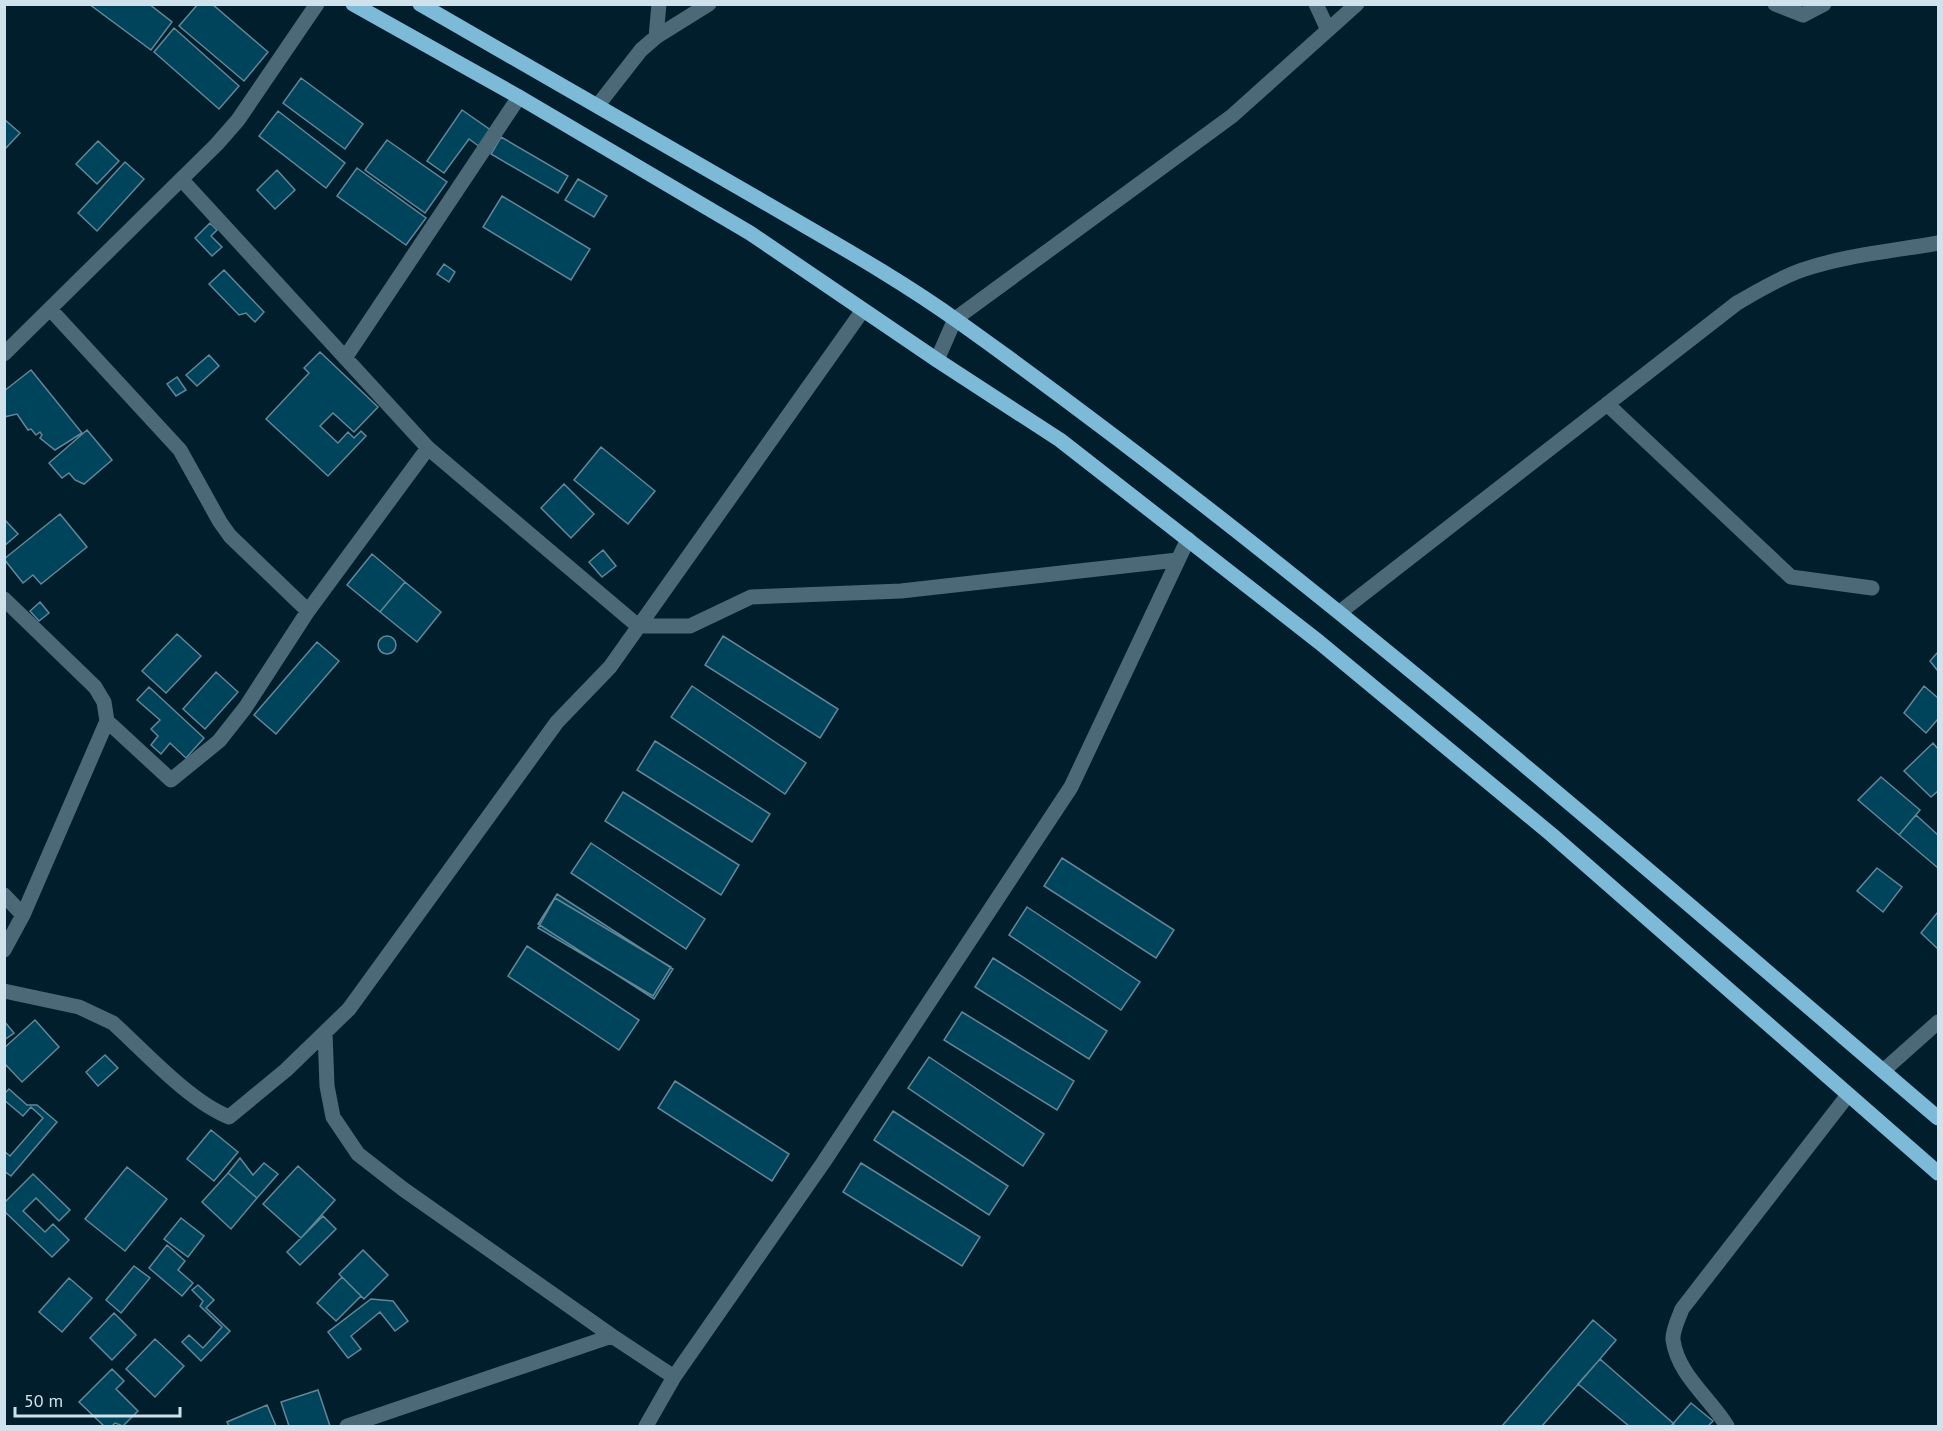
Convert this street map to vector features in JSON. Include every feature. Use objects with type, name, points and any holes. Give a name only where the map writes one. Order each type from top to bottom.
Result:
[{"type":"main road","points":[[353,4],[519,97],[750,233],[1060,440],[1319,642],[1552,835],[1938,1173]]},
{"type":"main road","points":[[420,4],[832,242],[955,319],[1151,465],[1340,612],[1515,756],[1938,1118]]},
{"type":"street","points":[[4,354],[182,180],[238,120],[317,4]]},
{"type":"street","points":[[656,37],[659,4]]},
{"type":"street","points":[[598,105],[641,50],[656,37],[709,4]]},
{"type":"street","points":[[1316,4],[1329,30]]},
{"type":"street","points":[[937,360],[955,319],[1232,116],[1357,4]]},
{"type":"street","points":[[1775,4],[1803,15],[1824,4]]},
{"type":"street","points":[[345,358],[519,97]]},
{"type":"street","points":[[182,180],[428,448],[638,626],[690,626],[751,597],[901,591],[1177,560]]},
{"type":"street","points":[[1340,612],[1737,303],[1766,286],[1802,270],[1840,260],[1938,243]]},
{"type":"street","points":[[50,309],[180,450],[230,536],[309,611]]},
{"type":"street","points":[[4,991],[98,1014],[113,1023],[195,1098],[229,1117],[286,1070],[349,1010],[557,722],[610,667],[863,310]]},
{"type":"street","points":[[1607,404],[1791,577],[1872,588]]},
{"type":"street","points":[[107,721],[171,780],[219,741],[245,708],[309,611],[428,448]]},
{"type":"street","points":[[646,1426],[674,1377],[818,1170],[1071,787],[1188,539]]},
{"type":"street","points":[[4,599],[95,687],[104,702],[107,721],[23,915],[4,950]]},
{"type":"street","points":[[4,895],[23,915]]},
{"type":"street","points":[[1883,1071],[1938,1022]]},
{"type":"street","points":[[325,1033],[327,1086],[333,1117],[358,1154],[403,1189],[674,1377]]},
{"type":"street","points":[[1727,1426],[1685,1373],[1673,1339],[1682,1308],[1848,1095]]},
{"type":"street","points":[[347,1426],[612,1336]]},
{"type":"building","points":[[89,4],[149,4],[172,22],[151,50]]},
{"type":"building","points":[[198,4],[212,4],[268,52],[244,81],[179,26]]},
{"type":"building","points":[[174,28],[239,86],[219,109],[154,52]]},
{"type":"building","points":[[301,78],[363,124],[345,149],[283,103]]},
{"type":"building","points":[[462,110],[492,131],[480,147],[469,139],[444,173],[427,161]]},
{"type":"building","points":[[278,111],[345,163],[326,188],[259,136]]},
{"type":"building","points":[[4,119],[20,133],[4,150]]},
{"type":"building","points":[[501,137],[568,176],[558,193],[491,154]]},
{"type":"building","points":[[387,140],[447,182],[425,213],[365,170]]},
{"type":"building","points":[[98,141],[119,161],[97,184],[76,164]]},
{"type":"building","points":[[125,162],[144,179],[97,231],[78,213]]},
{"type":"building","points":[[357,168],[426,218],[406,245],[337,196]]},
{"type":"building","points":[[277,170],[295,190],[275,209],[257,190]]},
{"type":"building","points":[[578,179],[607,196],[594,217],[565,200]]},
{"type":"building","points":[[502,196],[590,249],[571,280],[483,227]]},
{"type":"building","points":[[210,223],[217,230],[211,236],[222,247],[212,256],[195,238]]},
{"type":"building","points":[[444,264],[455,272],[449,282],[437,274]]},
{"type":"building","points":[[224,270],[264,312],[255,322],[246,313],[239,315],[209,284]]},
{"type":"building","points":[[320,352],[378,407],[354,432],[333,413],[320,426],[338,443],[348,432],[354,438],[361,431],[366,436],[328,476],[266,419],[309,373],[304,368]]},
{"type":"building","points":[[209,355],[219,366],[197,386],[186,375]]},
{"type":"building","points":[[31,370],[82,433],[55,450],[40,438],[42,435],[40,432],[36,435],[31,429],[28,430],[17,414],[4,417],[4,391]]},
{"type":"building","points":[[177,377],[186,390],[176,396],[167,384]]},
{"type":"building","points":[[87,430],[112,460],[84,484],[75,480],[69,473],[62,478],[49,463]]},
{"type":"building","points":[[601,447],[655,491],[628,524],[574,480]]},
{"type":"building","points":[[564,484],[594,514],[571,538],[541,508]]},
{"type":"building","points":[[60,514],[87,547],[41,584],[33,575],[23,583],[4,559]]},
{"type":"building","points":[[4,519],[18,534],[4,546]]},
{"type":"building","points":[[603,550],[616,566],[602,577],[589,562]]},
{"type":"building","points":[[372,554],[405,582],[380,612],[347,585]]},
{"type":"building","points":[[405,582],[441,612],[417,642],[380,612]]},
{"type":"building","points":[[40,602],[49,613],[39,621],[30,611]]},
{"type":"building","points":[[177,634],[201,656],[166,693],[142,671]]},
{"type":"building","points":[[387,636],[393,639],[396,645],[393,651],[387,654],[381,651],[378,645],[381,639]]},
{"type":"building","points":[[723,636],[838,709],[820,738],[705,665]]},
{"type":"building","points":[[317,642],[339,661],[276,734],[254,715]]},
{"type":"building","points":[[1938,652],[1938,671],[1930,661]]},
{"type":"building","points":[[216,672],[238,692],[205,729],[183,709]]},
{"type":"building","points":[[692,686],[806,763],[785,794],[671,717]]},
{"type":"building","points":[[1924,686],[1938,698],[1938,719],[1926,733],[1904,713]]},
{"type":"building","points":[[149,687],[204,738],[186,758],[170,743],[161,754],[151,745],[158,736],[151,729],[160,720],[137,700]]},
{"type":"building","points":[[655,741],[770,814],[752,842],[637,770]]},
{"type":"building","points":[[1933,743],[1938,749],[1938,791],[1931,797],[1904,771]]},
{"type":"building","points":[[1881,777],[1920,810],[1899,835],[1858,800]]},
{"type":"building","points":[[623,792],[739,865],[721,895],[605,821]]},
{"type":"building","points":[[1916,815],[1938,835],[1938,868],[1899,835]]},
{"type":"building","points":[[591,843],[705,919],[686,949],[571,873]]},
{"type":"building","points":[[1062,858],[1174,930],[1156,958],[1044,886]]},
{"type":"building","points":[[1877,868],[1902,887],[1883,912],[1857,891]]},
{"type":"building","points":[[557,894],[673,969],[654,999],[538,924]]},
{"type":"building","points":[[555,898],[671,967],[653,996],[538,928]]},
{"type":"building","points":[[1027,907],[1140,982],[1121,1010],[1009,935]]},
{"type":"building","points":[[1938,914],[1938,949],[1921,933]]},
{"type":"building","points":[[527,946],[639,1020],[619,1050],[508,976]]},
{"type":"building","points":[[993,958],[1107,1031],[1089,1059],[975,987]]},
{"type":"building","points":[[962,1012],[1074,1081],[1057,1110],[944,1040]]},
{"type":"building","points":[[35,1020],[59,1047],[22,1082],[4,1063],[4,1048]]},
{"type":"building","points":[[4,1021],[14,1033],[4,1040]]},
{"type":"building","points":[[105,1055],[118,1068],[98,1086],[86,1072]]},
{"type":"building","points":[[929,1057],[1044,1134],[1023,1166],[908,1088]]},
{"type":"building","points":[[675,1081],[789,1154],[772,1181],[658,1108]]},
{"type":"building","points":[[9,1089],[27,1105],[37,1105],[57,1122],[11,1176],[4,1171],[4,1151],[10,1156],[43,1118],[31,1107],[23,1116],[4,1100],[4,1094]]},
{"type":"building","points":[[893,1111],[1008,1186],[989,1215],[874,1140]]},
{"type":"building","points":[[211,1130],[238,1152],[214,1181],[187,1159]]},
{"type":"building","points":[[240,1158],[253,1175],[264,1163],[278,1174],[257,1198],[228,1173]]},
{"type":"building","points":[[861,1163],[980,1237],[962,1266],[843,1192]]},
{"type":"building","points":[[298,1166],[335,1200],[301,1238],[263,1204]]},
{"type":"building","points":[[127,1167],[167,1199],[125,1251],[85,1219]]},
{"type":"building","points":[[228,1173],[257,1198],[231,1229],[202,1202]]},
{"type":"building","points":[[33,1174],[70,1210],[59,1221],[36,1198],[23,1211],[45,1232],[53,1224],[69,1240],[52,1257],[4,1211],[4,1203]]},
{"type":"building","points":[[323,1216],[336,1229],[300,1265],[287,1252]]},
{"type":"building","points":[[181,1218],[204,1236],[188,1257],[164,1239]]},
{"type":"building","points":[[167,1245],[185,1261],[178,1270],[193,1283],[182,1296],[149,1268]]},
{"type":"building","points":[[363,1250],[388,1275],[364,1299],[339,1274]]},
{"type":"building","points":[[134,1266],[150,1278],[121,1313],[106,1300]]},
{"type":"building","points":[[342,1277],[361,1296],[336,1321],[317,1303]]},
{"type":"building","points":[[69,1278],[92,1298],[62,1332],[39,1312]]},
{"type":"building","points":[[198,1285],[214,1300],[206,1308],[230,1331],[201,1361],[182,1342],[189,1335],[203,1348],[222,1327],[200,1306],[203,1301],[192,1290]]},
{"type":"building","points":[[371,1299],[393,1301],[408,1321],[395,1331],[380,1312],[351,1336],[361,1349],[348,1358],[328,1332]]},
{"type":"building","points":[[114,1313],[136,1335],[112,1360],[90,1338]]},
{"type":"building","points":[[1593,1320],[1616,1340],[1600,1359],[1542,1426],[1502,1426]]},
{"type":"building","points":[[155,1339],[184,1366],[155,1397],[126,1369]]},
{"type":"building","points":[[1600,1359],[1674,1424],[1671,1426],[1629,1426],[1578,1384]]},
{"type":"building","points":[[112,1369],[124,1381],[116,1389],[138,1411],[123,1426],[115,1423],[112,1426],[104,1426],[79,1402]]},
{"type":"building","points":[[318,1390],[330,1426],[289,1426],[281,1402]]},
{"type":"building","points":[[1691,1403],[1713,1421],[1708,1426],[1671,1426]]},
{"type":"building","points":[[267,1405],[276,1426],[229,1426],[227,1422]]}]
